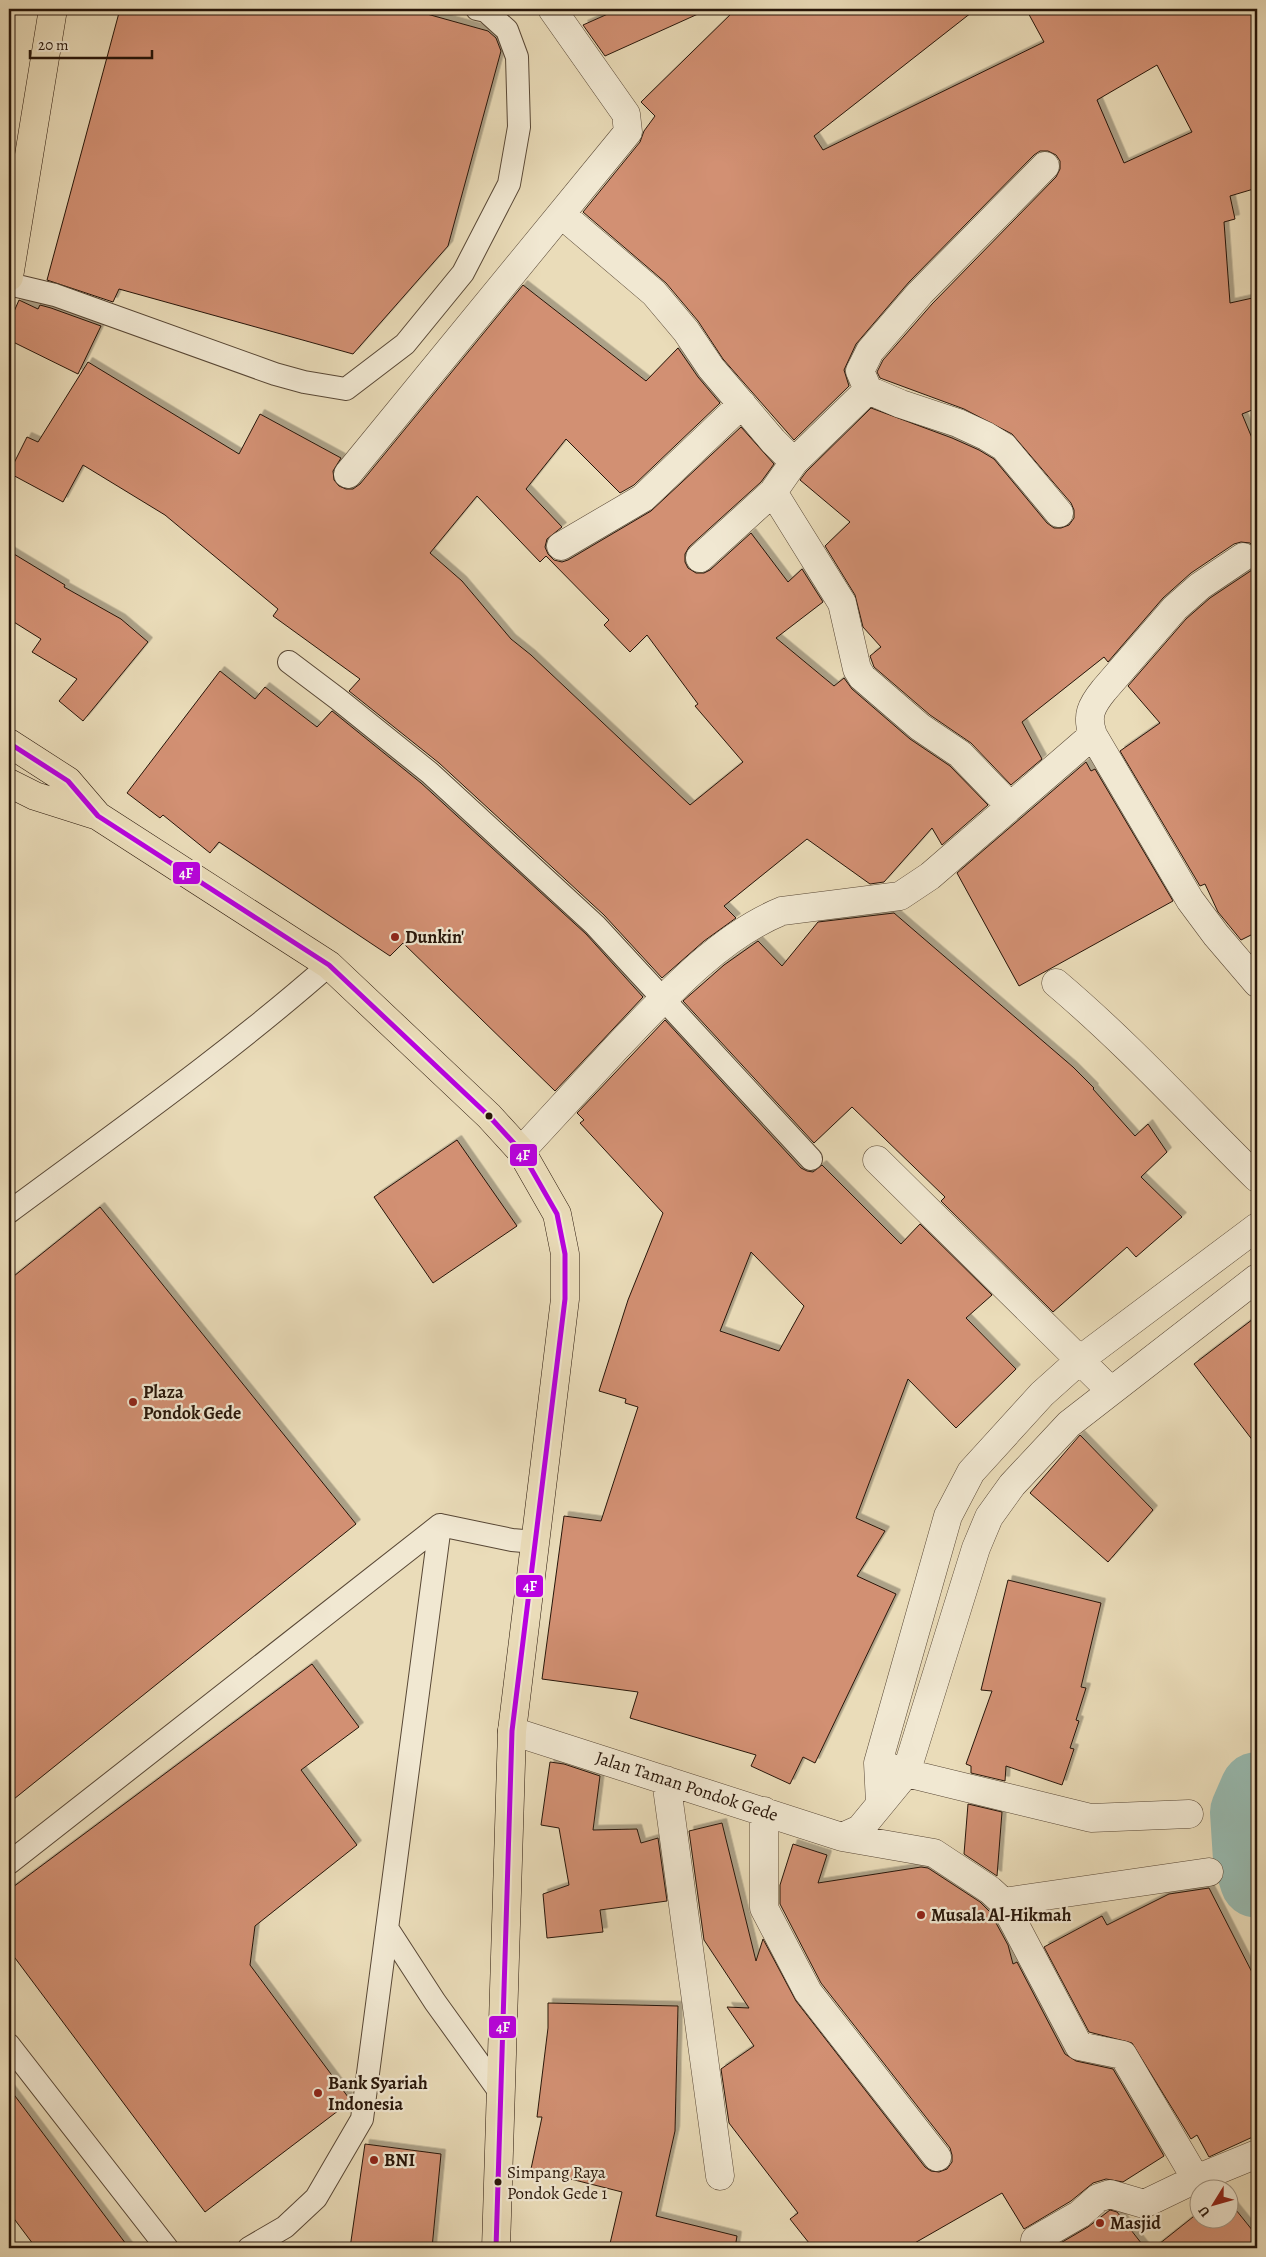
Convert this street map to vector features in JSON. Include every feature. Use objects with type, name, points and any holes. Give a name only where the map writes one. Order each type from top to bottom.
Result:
[{"type":"main road","points":[[9,277],[53,9]]},
{"type":"main road","points":[[9,743],[68,781],[98,816]]},
{"type":"main road","points":[[9,783],[35,796],[98,816],[329,964],[489,1116],[520,1151],[557,1214],[565,1254],[565,1299],[512,1731],[496,2248]]},
{"type":"street","points":[[348,474],[628,132],[626,114],[552,9]]},
{"type":"street","points":[[1045,166],[920,293],[870,351],[860,371],[868,390],[901,404],[958,423],[1004,447],[1059,513]]},
{"type":"street","points":[[561,214],[654,293],[686,331],[711,368],[773,441],[794,462]]},
{"type":"street","points":[[700,558],[773,492],[794,462],[868,390]]},
{"type":"street","points":[[561,546],[643,498],[742,404]]},
{"type":"street","points":[[773,492],[842,603],[856,669],[862,677],[920,727],[960,754],[1010,806]]},
{"type":"street","points":[[1243,557],[1200,586],[1175,608],[1096,700],[1088,722],[1093,735],[1190,900],[1216,935],[1257,983]]},
{"type":"street","points":[[520,1151],[664,998],[723,946],[770,916],[782,911],[900,896],[930,876],[1093,735]]},
{"type":"street","points":[[1056,983],[1135,1053],[1180,1102],[1257,1178]]},
{"type":"street","points":[[877,1160],[1081,1359],[1110,1390]]},
{"type":"street","points":[[880,1803],[878,1763],[948,1516],[971,1472],[1042,1394],[1081,1359],[1257,1227]]},
{"type":"street","points":[[851,1833],[906,1774],[976,1548],[989,1517],[1012,1485],[1069,1424],[1110,1390],[1194,1328],[1257,1278]]},
{"type":"street","points":[[1171,1292],[1194,1328]]},
{"type":"street","points":[[1042,1394],[1069,1424]]},
{"type":"street","name":"Jalan Taman Pondok Gede","points":[[512,1731],[764,1811],[934,1852],[990,1890],[1003,1902]]},
{"type":"street","points":[[878,1763],[906,1774],[1091,1818],[1189,1814]]},
{"type":"street","points":[[666,1780],[720,2176]]},
{"type":"street","points":[[764,1811],[764,1908],[808,1992],[937,2157]]},
{"type":"street","points":[[1196,2179],[1123,2055],[1078,2046],[1003,1902],[1209,1872]]},
{"type":"street","points":[[1035,2240],[1080,2214],[1098,2198],[1110,2194],[1144,2204],[1196,2179],[1257,2154]]},
{"type":"lane","points":[[9,284],[55,295],[275,374],[304,382],[346,389],[405,344],[463,273],[509,184],[519,127],[517,56],[507,30],[486,11],[477,9]]},
{"type":"lane","points":[[289,662],[430,773],[595,926],[664,998],[811,1159]]},
{"type":"lane","points":[[9,1212],[159,1102],[293,997],[329,964]]},
{"type":"lane","points":[[249,2248],[286,2227],[316,2198],[362,2119],[440,1525]]},
{"type":"lane","points":[[9,1863],[440,1525],[512,1540],[536,1542]]},
{"type":"lane","points":[[387,1928],[435,2002],[502,2095]]},
{"type":"lane","points":[[9,2045],[167,2248]]},
{"type":"building","points":[[120,9],[409,9],[488,31],[496,38],[501,51],[448,246],[353,354],[119,289],[113,302],[47,280]]},
{"type":"building","points":[[619,9],[709,9],[605,56],[583,25]]},
{"type":"building","points":[[736,9],[976,9],[814,136],[823,150],[1044,42],[1026,9],[1257,9],[1257,188],[1230,196],[1235,219],[1224,222],[1230,303],[1257,297],[1257,408],[1242,414],[1257,450],[1257,552],[1250,543],[1241,542],[1234,544],[1191,573],[1163,598],[1108,662],[1104,657],[1022,722],[1042,759],[1011,785],[971,743],[930,715],[874,667],[870,656],[881,647],[863,627],[855,595],[825,546],[850,522],[800,480],[871,408],[979,450],[994,459],[1047,523],[1054,528],[1069,525],[1074,518],[1074,510],[1071,503],[1012,434],[964,409],[880,378],[877,372],[883,360],[932,304],[1056,177],[1060,169],[1060,161],[1056,155],[1048,151],[1040,151],[1034,155],[909,282],[856,344],[844,370],[849,386],[794,440],[723,359],[698,321],[666,283],[583,212],[640,142],[644,131],[655,116],[641,102]],"holes":[[[1157,65],[1192,132],[1124,163],[1097,100]]]},
{"type":"building","points":[[523,285],[646,381],[678,348],[698,377],[720,403],[634,485],[620,493],[566,439],[526,489],[562,527],[547,539],[545,547],[548,554],[554,560],[562,562],[568,560],[651,511],[741,427],[774,464],[761,482],[689,547],[685,554],[685,562],[688,568],[696,573],[704,573],[710,570],[751,533],[788,582],[802,569],[823,602],[776,638],[834,686],[844,678],[852,689],[910,739],[950,766],[988,805],[942,845],[932,828],[884,882],[870,884],[807,839],[724,906],[736,918],[704,941],[662,978],[604,915],[439,763],[349,691],[360,679],[273,616],[278,609],[165,515],[83,465],[63,502],[9,473],[27,437],[38,442],[88,362],[239,454],[260,414],[341,458],[333,471],[334,480],[339,486],[353,489],[360,484]],"holes":[[[477,496],[540,562],[546,556],[609,620],[604,625],[630,652],[647,635],[698,704],[695,706],[743,762],[690,805],[531,655],[511,639],[462,581],[430,553]]]},
{"type":"building","points":[[19,300],[38,309],[40,305],[101,326],[78,374],[9,340],[9,323]]},
{"type":"building","points":[[9,551],[65,585],[64,587],[121,619],[148,642],[83,721],[59,701],[77,679],[32,652],[41,639],[9,619]]},
{"type":"building","points":[[1257,563],[1257,932],[1241,940],[1218,912],[1205,884],[1200,886],[1120,751],[1160,723],[1128,686],[1186,619],[1210,598],[1252,570]]},
{"type":"building","points":[[220,671],[255,699],[265,687],[317,727],[332,711],[421,783],[586,934],[643,997],[555,1091],[403,943],[390,956],[219,842],[210,853],[163,815],[160,818],[127,793]]},
{"type":"building","points":[[1086,762],[1091,771],[1095,769],[1173,901],[1019,986],[957,873]]},
{"type":"building","points":[[894,913],[1073,1067],[1094,1088],[1135,1136],[1148,1124],[1167,1152],[1141,1177],[1182,1217],[1136,1257],[1127,1247],[1053,1312],[941,1201],[945,1197],[852,1107],[814,1143],[683,1001],[724,965],[758,941],[782,966],[818,922]]},
{"type":"building","points":[[665,1020],[801,1168],[813,1172],[822,1165],[901,1244],[920,1224],[992,1295],[966,1318],[1016,1369],[956,1428],[908,1379],[856,1518],[885,1531],[857,1576],[896,1594],[815,1763],[803,1757],[790,1784],[751,1766],[756,1755],[630,1718],[638,1692],[542,1679],[564,1516],[601,1521],[638,1407],[625,1403],[626,1399],[599,1391],[628,1300],[663,1213],[580,1123],[584,1120],[577,1113]],"holes":[[[751,1252],[804,1306],[779,1351],[720,1331]]]},
{"type":"building","points":[[457,1140],[517,1226],[433,1283],[374,1197]]},
{"type":"building","name":"Plaza Pondok Gede","points":[[100,1207],[356,1524],[9,1803],[9,1280]]},
{"type":"building","points":[[1257,1316],[1257,1446],[1194,1364]]},
{"type":"building","points":[[1080,1435],[1153,1510],[1108,1562],[1030,1493]]},
{"type":"building","points":[[1008,1580],[1101,1603],[1081,1687],[1086,1688],[1076,1720],[1079,1721],[1070,1748],[1074,1749],[1062,1785],[1006,1766],[1005,1781],[971,1773],[971,1766],[966,1764],[992,1691],[981,1690]]},
{"type":"building","points":[[312,1664],[359,1727],[301,1770],[357,1845],[255,1926],[250,1965],[351,2101],[205,2212],[9,1950],[9,1890]]},
{"type":"building","points":[[550,1762],[564,1764],[600,1776],[593,1830],[637,1829],[641,1843],[658,1838],[667,1901],[600,1910],[603,1932],[547,1938],[543,1894],[569,1885],[559,1828],[541,1825]]},
{"type":"building","points":[[968,1804],[1002,1812],[997,1876],[964,1854]]},
{"type":"building","points":[[722,1823],[756,1961],[763,1939],[796,2001],[925,2167],[931,2171],[939,2172],[947,2169],[952,2162],[950,2148],[821,1983],[780,1904],[780,1885],[793,1844],[827,1855],[818,1883],[921,1867],[928,1868],[980,1902],[990,1912],[1008,1945],[1013,1964],[1017,1962],[1065,2054],[1076,2061],[1113,2069],[1164,2156],[1123,2182],[1106,2179],[1093,2183],[1071,2201],[1024,2229],[1002,2193],[906,2248],[813,2248],[790,2219],[798,2213],[729,2123],[721,2069],[754,2046],[727,2007],[749,2008],[704,1940],[689,1831]]},
{"type":"building","points":[[1209,1888],[1257,1982],[1257,2135],[1209,2157],[1197,2135],[1191,2139],[1132,2043],[1089,2032],[1044,1947],[1102,1916],[1107,1925],[1169,1894]]},
{"type":"building","points":[[548,2003],[678,2006],[675,2131],[656,2216],[737,2236],[735,2248],[609,2248],[622,2192],[531,2169],[542,2117],[537,2117],[548,2028]]},
{"type":"building","points":[[9,2088],[129,2248],[36,2248],[9,2212]]},
{"type":"building","points":[[365,2144],[441,2154],[432,2248],[350,2248]]},
{"type":"building","name":"Masjid","points":[[1110,2210],[1117,2212],[1145,2248],[1052,2248],[1088,2227]]},
{"type":"building","points":[[1238,2212],[1257,2236],[1257,2248],[1154,2248],[1188,2221],[1188,2230],[1238,2230]]},
{"type":"waterway","points":[[1257,1789],[1247,1812],[1250,1859],[1257,1881]]},
{"type":"transit line","name":"4F","points":[[9,743],[68,781],[98,816],[329,965],[489,1116],[521,1151],[557,1214],[565,1254],[565,1299],[512,1731],[496,2248]]},
{"type":"place","name":"Dunkin'","points":[[395,937]]},
{"type":"place","name":"Plaza Pondok Gede","points":[[133,1402]]},
{"type":"place","name":"Musala Al-Hikmah","points":[[921,1915]]},
{"type":"place","name":"Bank Syariah Indonesia","points":[[318,2093]]},
{"type":"place","name":"BNI","points":[[374,2160]]},
{"type":"place","name":"Simpang Raya Pondok Gede 1","points":[[498,2182]]},
{"type":"place","name":"Masjid","points":[[1100,2223]]}]
